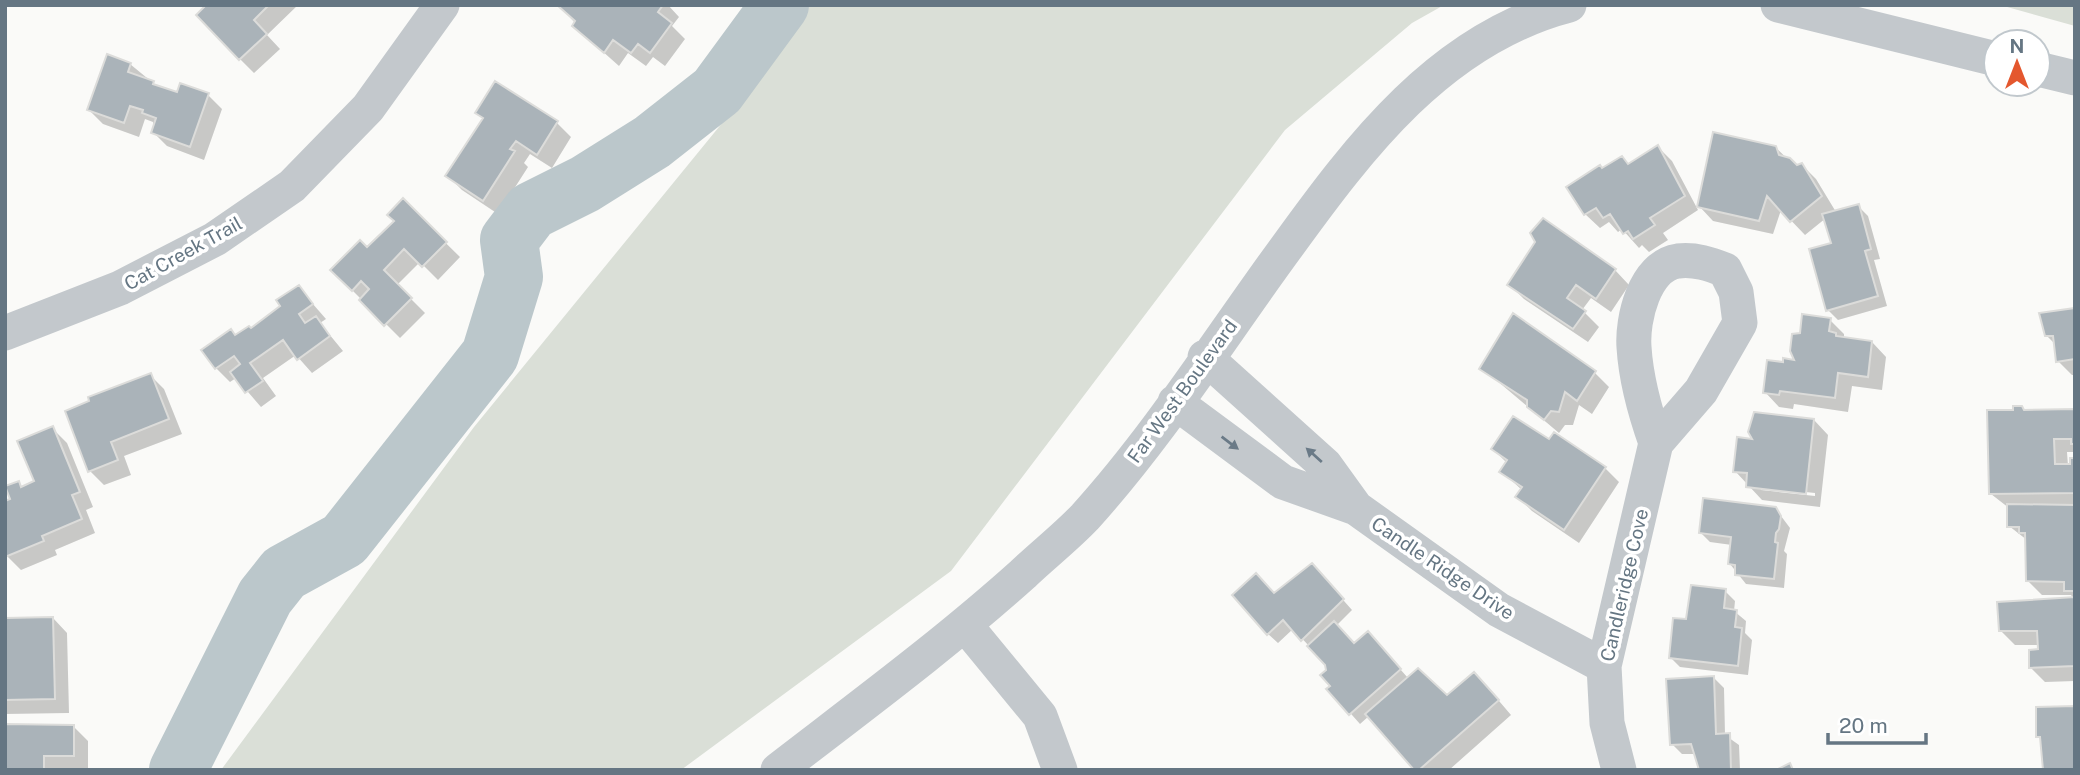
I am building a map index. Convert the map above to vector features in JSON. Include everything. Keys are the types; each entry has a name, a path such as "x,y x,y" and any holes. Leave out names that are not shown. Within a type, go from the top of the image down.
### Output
{"street":[{"name":"Cat Creek Trail","path":"5,334 120,288 215,239 292,186 368,108 442,5"},
{"name":"Far West Boulevard","path":"778,770 966,626 1083,519 1136,457 1205,357 1352,157 1423,84 1485,40 1547,11 1569,5"},
{"path":"1778,5 1982,56"},
{"path":"2052,72 2075,78"},
{"name":"Candleridge Cove","path":"1619,770 1607,723 1604,666 1656,443 1701,391 1740,323 1736,292 1725,270 1705,262 1675,261 1652,276 1639,307 1634,345 1643,404 1656,443"},
{"name":"Candle Ridge Drive","path":"1205,357 1325,465 1356,508"},
{"name":"Candle Ridge Drive","path":"1175,402 1283,482 1356,508 1499,610 1604,666"},
{"path":"966,626 1040,716 1060,770"}],"shaded area":[{"path":"782,5 1444,5 1412,23 1285,130 951,571 681,770 221,770 474,427 745,95"},
{"path":"2000,5 2075,5 2075,26"}],"building":[{"path":"206,5 269,5 254,20 267,34 239,60 196,15"},
{"path":"557,5 663,5 658,12 672,23 650,53 638,44 631,53 613,40 604,53 572,26 575,21"},
{"path":"107,54 131,63 128,72 154,81 153,84 177,92 180,83 209,93 190,147 151,133 156,118 142,113 143,110 130,106 124,123 87,110"},
{"path":"495,81 558,121 537,155 516,141 510,149 515,151 483,201 445,176 483,118 475,113"},
{"path":"1713,132 1776,146 1779,155 1790,158 1797,165 1802,163 1822,196 1790,222 1767,196 1759,221 1697,207"},
{"path":"1658,145 1685,196 1650,218 1655,225 1633,239 1628,231 1623,234 1610,214 1603,218 1596,208 1584,215 1566,187 1600,165 1602,168 1622,156 1628,164"},
{"path":"403,198 447,242 422,267 404,249 384,270 412,298 384,326 359,300 369,289 361,281 352,291 330,270 360,240 367,247 394,221 387,215"},
{"path":"1859,204 1871,249 1865,251 1878,296 1826,311 1809,249 1831,243 1822,214"},
{"path":"1543,218 1616,269 1596,299 1576,285 1567,298 1586,311 1573,329 1507,285 1535,242 1530,233"},
{"path":"299,285 313,304 299,314 305,323 316,316 330,336 297,360 283,340 250,363 263,381 245,393 230,372 240,364 234,356 215,369 201,350 231,329 235,335 249,326 251,328 280,306 276,300"},
{"path":"2075,308 2075,359 2056,362 2053,336 2045,336 2039,313"},
{"path":"1513,313 1596,371 1577,401 1565,392 1559,412 1551,411 1544,420 1527,407 1527,400 1479,369"},
{"path":"1802,314 1831,318 1829,331 1836,333 1836,336 1872,341 1868,377 1838,373 1835,398 1780,391 1779,395 1763,393 1767,360 1794,360 1790,351 1792,334 1800,333"},
{"path":"151,373 169,419 111,442 118,460 88,472 65,411 89,401 88,397"},
{"path":"2013,406 2022,406 2024,410 2075,409 2075,444 2071,444 2071,439 2054,439 2055,464 2070,464 2070,458 2075,458 2075,493 1989,494 1987,410 2013,410"},
{"path":"1754,412 1814,419 1806,494 1746,487 1747,473 1733,472 1737,437 1752,439 1748,432"},
{"path":"1513,416 1549,439 1554,432 1606,467 1564,530 1515,497 1522,487 1499,472 1507,460 1491,449"},
{"path":"53,426 80,492 72,495 82,519 42,536 44,541 5,557 5,501 10,499 5,486 19,481 21,487 34,481 17,441"},
{"path":"1703,498 1776,507 1781,516 1775,542 1778,543 1774,579 1735,575 1735,565 1728,564 1731,537 1699,533"},
{"path":"2007,504 2075,505 2075,591 2064,591 2064,582 2026,581 2025,533 2019,533 2019,527 2007,527"},
{"path":"1312,563 1344,599 1301,641 1283,620 1267,635 1232,595 1256,573 1274,593"},
{"path":"1691,585 1726,589 1724,608 1737,610 1735,627 1742,628 1738,666 1669,658 1673,618 1686,619"},
{"path":"2075,597 2075,666 2029,668 2029,650 2038,649 2037,631 1999,631 1997,602"},
{"path":"53,617 55,699 5,700 5,618"},
{"path":"1334,621 1354,643 1368,631 1401,669 1349,715 1326,689 1330,686 1320,675 1326,670 1325,665 1307,646"},
{"path":"1418,668 1447,695 1474,672 1499,700 1419,770 1414,770 1365,714"},
{"path":"1714,676 1716,734 1730,733 1731,770 1699,770 1691,744 1670,745 1666,679"},
{"path":"2075,706 2075,770 2043,770 2040,737 2036,737 2036,707"},
{"path":"5,724 74,725 74,756 44,756 44,770 5,770"},
{"path":"1790,763 1793,770 1776,770"}],"waterway":[{"path":"178,770 265,597 284,573 344,540 490,355 514,277 509,240 531,211 585,184 652,142 717,91 780,5"}]}
